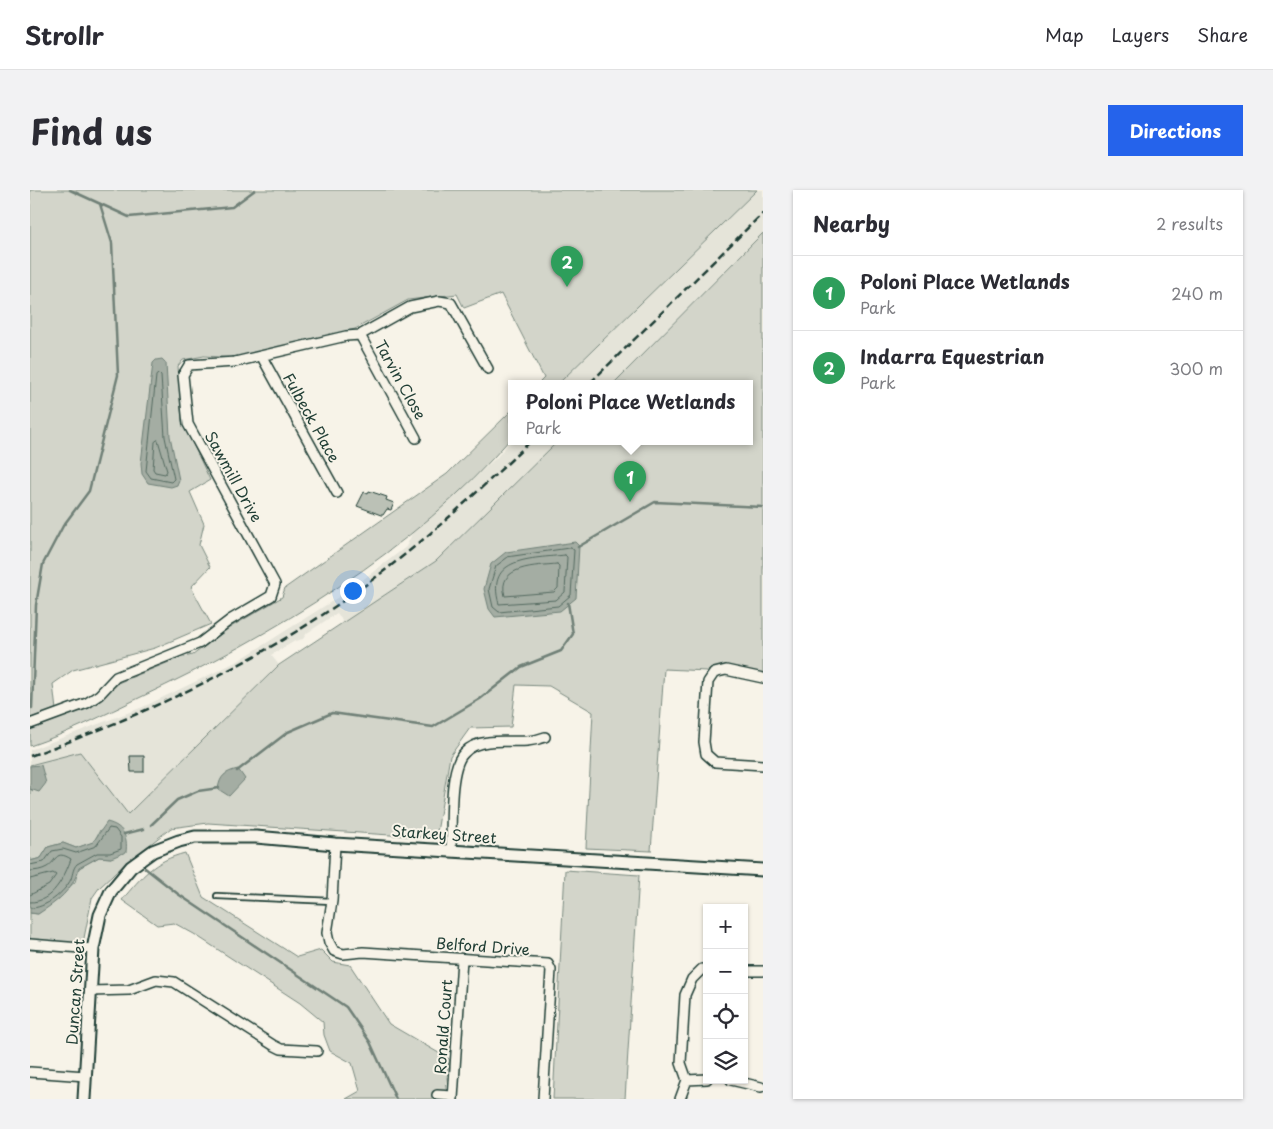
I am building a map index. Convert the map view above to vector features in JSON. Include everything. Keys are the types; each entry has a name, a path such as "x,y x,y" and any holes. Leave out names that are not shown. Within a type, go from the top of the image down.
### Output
{"street":[{"name":"Sawmill Drive","path":"30,724 87,703 99,695 116,677 200,643 230,620 271,596 275,584 188,424 183,375 189,365 195,363 235,362 346,336 360,336 410,307 439,301 451,303 488,369"},
{"name":"Tarvin Close","path":"360,336 416,438"},
{"name":"Fulbeck Place","path":"262,357 336,493"},
{"path":"763,678 726,670 714,674 708,682 704,742 706,754 715,762 763,765"},
{"path":"451,851 454,778 462,754 473,745 488,742 531,743 545,737"},
{"name":"Starkey Street","path":"130,868 153,851 195,837 256,836 335,844 763,870"},
{"name":"Belford Drive","path":"335,844 332,901 327,932 328,942 334,951 343,954 363,952 548,964 551,970 543,1099"},
{"name":"Duncan Street","path":"84,1099 93,949 100,915 105,903 120,878 130,868"},
{"path":"30,944 93,949"},
{"name":"Ronald Court","path":"437,1095 453,1097 462,959"},
{"path":"680,1099 687,1080 681,1063 684,996 692,979 703,969"},
{"path":"748,970 763,971"},
{"path":"90,991 129,990 156,980 174,982 281,1049 317,1051"},
{"path":"30,1072 86,1076"},
{"path":"687,1080 703,1080"},
{"path":"748,1084 761,1087"}],"lane":[{"path":"217,896 332,901"}],"shaded area":[{"path":"30,190 757,190 562,380 542,380 544,378 501,294 464,308 457,294 408,300 355,329 237,358 204,356 183,360 178,366 182,421 210,480 190,492 204,524 199,545 210,567 191,587 211,624 155,648 73,670 53,684 57,719 91,707 120,682 179,658 193,655 229,628 282,597 285,588 447,474 508,414 508,441 473,479 431,517 387,553 340,586 291,617 191,673 86,723 30,746"},
{"path":"757,190 763,190 763,233 617,380 562,380"},
{"path":"763,233 763,673 725,665 707,671 664,669 651,851 586,848 593,712 549,686 516,685 511,727 470,728 450,756 436,838 208,823 171,828 126,863 99,888 92,898 81,953 30,950 30,913 38,914 75,882 79,868 99,857 111,858 100,830 94,842 76,848 63,843 48,847 41,858 30,861 30,789 33,791 30,765 80,752 128,814 279,665 436,561 554,445 753,445 753,380 617,380"},
{"path":"508,444 554,445 436,561 341,624 342,620 337,613 307,633 303,639 295,641 271,655 279,665 128,814 80,753 30,770 30,750 143,707 238,661 348,591 406,547 415,527 449,501 497,457"},
{"path":"185,853 203,897 297,957 321,950 333,962 350,965 389,1024 449,1059 445,1099 346,1099 360,1091 352,1063 330,1051 324,1035 323,1022 300,1003 194,934 174,923 157,925 122,900 149,870 165,860"},
{"path":"565,870 639,875 625,1099 553,1099"}],"water":[{"path":"162,359 166,363 170,436 179,480 177,485 171,487 148,483 142,474 141,463 153,363 156,360"},
{"path":"575,542 579,546 576,598 560,611 495,617 489,609 484,589 491,564 506,552"},
{"path":"41,765 46,783 39,792 30,789 30,766"},
{"path":"238,769 245,779 229,796 218,789 219,785 224,775"},
{"path":"107,822 117,826 123,832 126,841 126,852 111,858 99,857 79,868 72,883 58,900 38,914 30,913 30,861 41,858 48,847 63,843 76,848 93,842"}],"building":[{"path":"369,491 387,497 386,500 394,503 391,510 387,509 381,515 357,506 364,492 368,494"},
{"path":"130,756 144,756 144,772 131,772"}],"waterway":[{"path":"70,190 129,217 232,207 255,190"},
{"path":"32,708 36,605 43,564 63,526 89,491 118,375 112,243 100,204"},
{"path":"578,547 655,502 763,507"},
{"path":"237,771 288,732 332,713 433,727 480,699 521,667 561,651 573,634 568,603"},
{"path":"151,825 177,800 198,791 219,788"},
{"path":"124,834 144,829"},
{"path":"145,868 178,894 346,1007 370,1042 396,1099"}],"railway":[{"path":"593,380 763,213"},
{"path":"30,756 124,720 169,699 259,654 302,628 344,601 403,556 496,475 527,445"}],"place":[{"name":"Indarra Equestrian","path":"567,287"},
{"name":"Poloni Place Wetlands","path":"630,502"}]}
